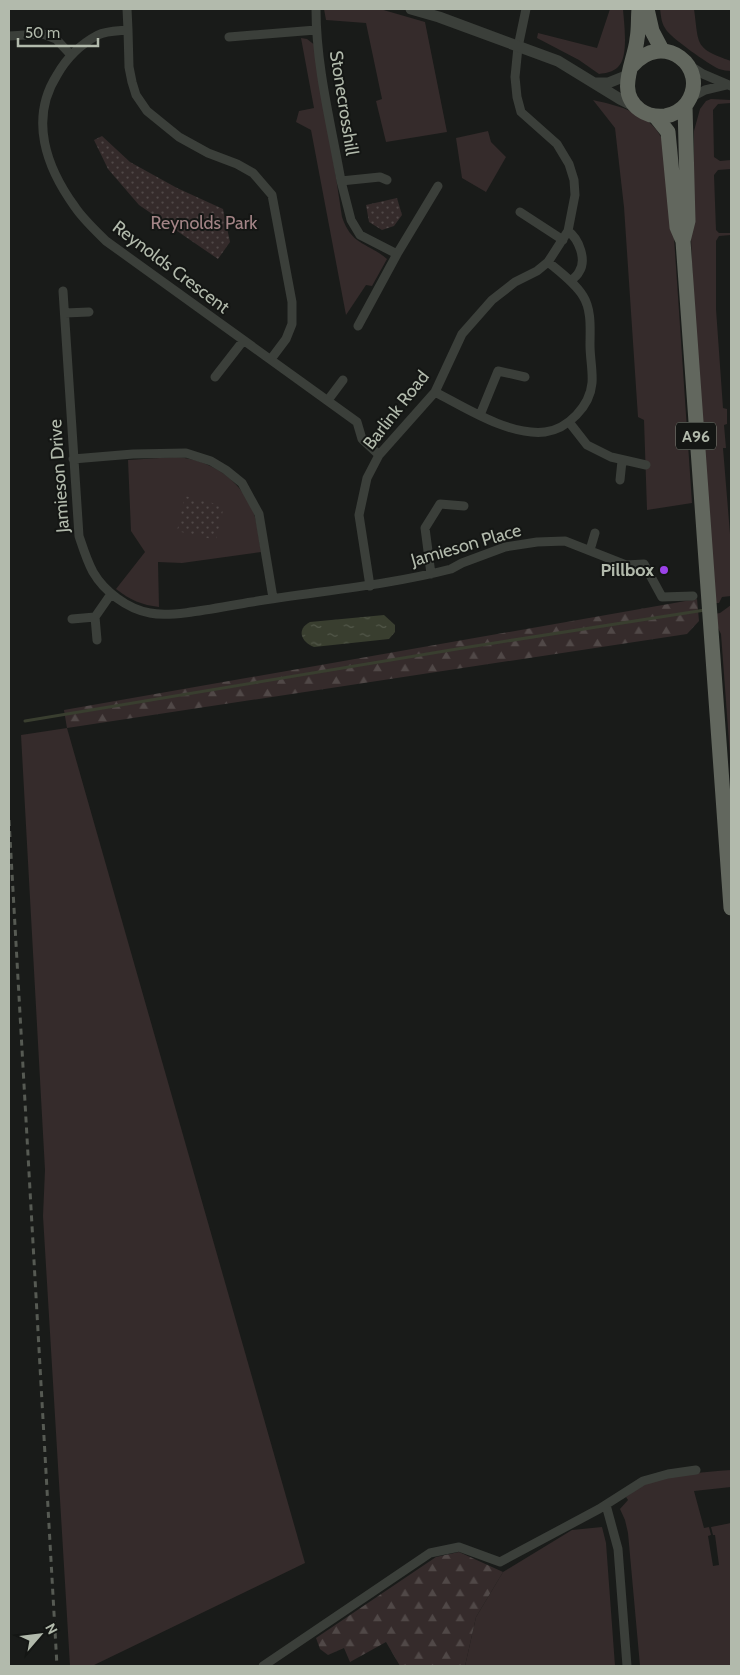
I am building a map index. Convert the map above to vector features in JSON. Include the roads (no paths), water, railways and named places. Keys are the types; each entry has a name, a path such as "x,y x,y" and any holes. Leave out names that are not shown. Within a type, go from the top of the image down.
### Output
{"highway":[{"path":"639,9 637,40 627,87 630,98 636,107 645,114 656,117 667,116 679,111 687,102"},
{"path":"647,9 652,31 662,50"},
{"path":"630,71 645,54 662,50 671,52 686,63"},
{"name":"A96","path":"686,63 693,81 687,102 688,221 683,241 731,908"},
{"name":"A96","path":"656,117 668,132 677,227 683,241"}],"street":[{"path":"128,9 129,67 136,95 147,111 179,136 208,153 237,164 253,173 272,195 292,302 292,324 286,339 271,360"},
{"name":"Stonecrosshill","path":"316,9 316,30 326,101 341,181 351,220 360,235 397,254"},
{"name":"Barlink Road","path":"370,586 359,515 367,478 379,456 435,392 462,334 492,300 515,282 548,262 568,231 575,195 569,164 557,144 521,112 516,97 518,47 526,9"},
{"path":"418,10 558,61 636,107"},
{"name":"Reynolds Crescent","path":"128,30 99,35 71,54 52,82 45,101 42,121 43,138 48,157 59,182 71,201 106,241 357,422 362,439 379,456"},
{"name":"Stonecrosshill","path":"229,37 316,30"},
{"path":"9,36 43,34 56,39 71,54"},
{"path":"686,63 729,86"},
{"path":"594,83 608,83 630,71"},
{"path":"687,102 704,90 729,86"},
{"name":"Stonecrosshill","path":"341,181 380,177 387,180"},
{"path":"358,326 397,254 438,186"},
{"path":"520,212 563,240"},
{"path":"568,231 575,236 582,255 579,272 570,281"},
{"path":"435,392 480,415 527,432 545,432 559,429 587,403 592,384 589,310 584,296 548,262"},
{"name":"Jamieson Drive","path":"63,291 79,536 93,572 111,594 132,607 149,613 169,615 273,598 370,586"},
{"path":"65,313 89,312"},
{"path":"215,377 243,340"},
{"path":"480,415 498,371 525,377"},
{"path":"328,400 343,380"},
{"path":"568,422 587,445 610,457 646,465"},
{"path":"73,459 133,454 186,453 211,461 226,470 242,483 259,514 273,598"},
{"path":"620,480 622,461"},
{"path":"431,574 425,528 440,504 464,506"},
{"path":"590,550 595,533"},
{"name":"Jamieson Place","path":"370,586 451,569 505,547 565,541 626,565 644,564 662,597 693,596"},
{"path":"97,640 95,616 111,594"},
{"path":"72,619 95,616"},
{"path":"263,1666 430,1553 459,1547 500,1562 606,1505 643,1481 668,1474 696,1470"},
{"path":"606,1505 618,1550 627,1666"}],"water":[{"path":"384,615 395,625 395,632 389,639 314,647 303,639 303,628 310,622"}],"waterway":[{"path":"25,721 469,647 705,610"}],"railway":[{"path":"9,820 57,1666"}],"place":[{"name":"Pillbox","path":"664,570"}],"park label":[{"name":"Reynolds Park","path":"204,223"}]}
